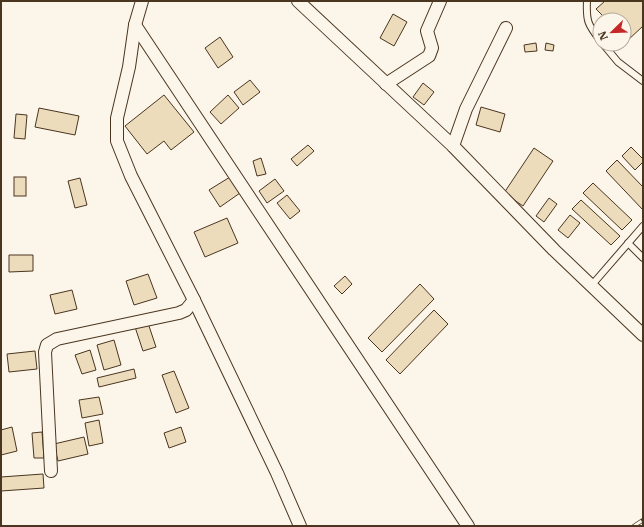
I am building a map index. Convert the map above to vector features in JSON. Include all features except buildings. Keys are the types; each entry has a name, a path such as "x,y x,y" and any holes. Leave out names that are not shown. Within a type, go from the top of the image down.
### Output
{"street":[{"path":"142,1 135,25 129,67 116,118 117,141 131,176 194,300 277,473 300,526"},
{"path":"298,1 454,146 554,250 643,335"},
{"path":"386,84 429,56 432,48 427,30 440,1"},
{"path":"135,25 468,526"},
{"path":"454,146 466,109 506,28"},
{"path":"51,470 45,352 47,345 56,339 180,313 186,310 194,300"}],"lane":[{"path":"586,1 588,26 592,31"},
{"path":"610,52 618,62 643,81"},
{"path":"591,286 643,226"},
{"path":"628,243 643,258"}],"railway":[{"path":"634,526 643,520"}]}
